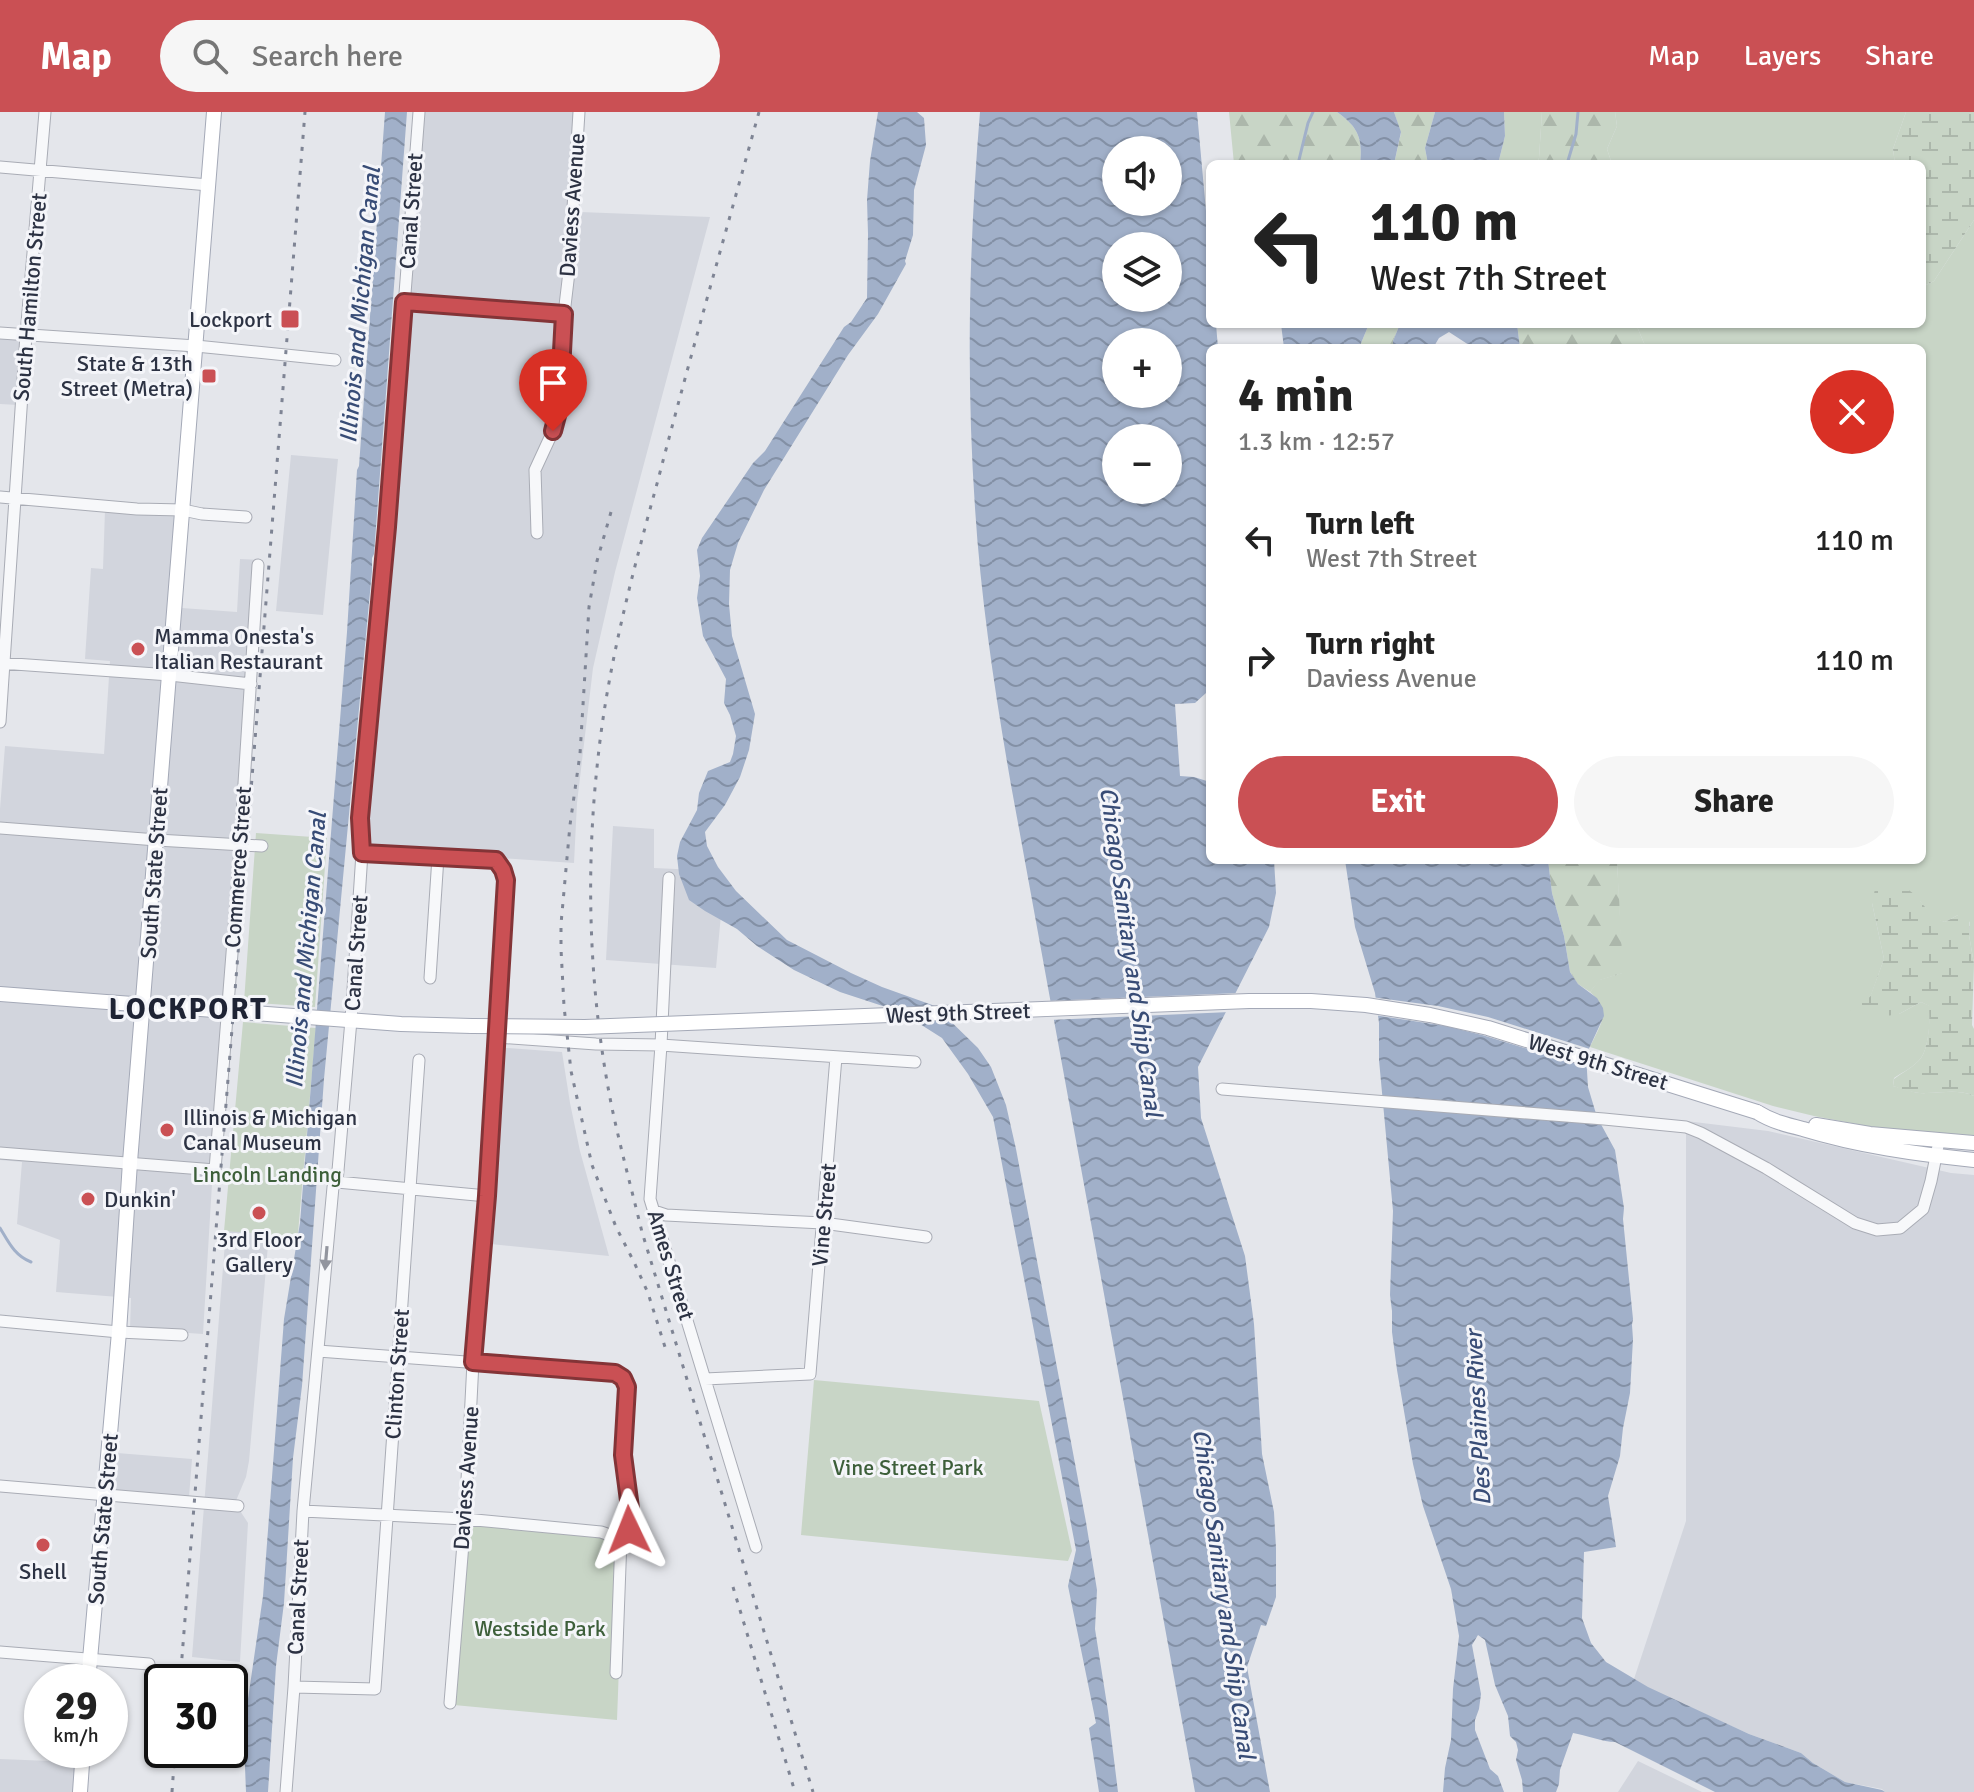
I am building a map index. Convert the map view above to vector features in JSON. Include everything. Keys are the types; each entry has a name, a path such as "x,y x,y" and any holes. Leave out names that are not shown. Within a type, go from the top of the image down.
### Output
{"main road":[{"name":"South State Street","path":"89,1664 119,1332 214,112"},
{"name":"West 9th Street","path":"0,994 351,1020 585,1027 1249,1001 1366,1005 1488,1028 1757,1112 1770,1112 1801,1122 1839,1130 1974,1143"},
{"name":"West 9th Street","path":"1757,1112 1767,1119 1838,1140 1974,1160"},
{"path":"80,1792 82,1768"}],"street":[{"name":"South Hamilton Street","path":"0,722 26,335 45,112"},
{"name":"Canal Street","path":"286,1792 303,1511 351,1020 362,853 360,818 387,527 419,112"},
{"name":"Daviess Avenue","path":"537,533 535,470 553,431 559,408 579,112"},
{"path":"0,167 209,185"},
{"path":"404,302 564,314"},
{"path":"0,333 196,346 335,360"},
{"path":"0,497 246,517"},
{"name":"Commerce Street","path":"130,1162 215,1170 258,565"},
{"path":"2,663 251,684"},
{"path":"0,828 262,846"},
{"path":"362,853 438,857 430,978"},
{"name":"Daviess Avenue","path":"438,857 496,860 506,880 487,1196 450,1703"},
{"name":"Ames Street","path":"669,878 650,1199 756,1547"},
{"name":"West 9th Street","path":"496,1037 915,1062"},
{"name":"Vine Street","path":"705,1379 810,1374 836,1057"},
{"name":"Clinton Street","path":"294,1687 375,1689 419,1060"},
{"name":"West 9th Street","path":"1222,1089 1686,1127 1766,1168 1855,1223 1877,1230 1900,1228 1923,1209 1939,1141"},
{"path":"0,1153 130,1162"},
{"path":"337,1182 487,1196"},
{"path":"654,1211 666,1215 823,1223 926,1237"},
{"path":"0,1321 182,1335"},
{"path":"318,1351 615,1373 623,1378 627,1387 623,1455 630,1508 629,1530 621,1539 616,1673"},
{"path":"0,1486 238,1506"},
{"path":"303,1511 465,1519 601,1532 621,1539"},
{"path":"0,1652 149,1664"}],"shaded area":[{"path":"423,112 576,112 560,309 410,296"},
{"path":"580,212 710,217 615,572 593,668 577,803 574,863 367,849 409,308 569,320"},
{"path":"0,338 23,340 18,405 0,404"},
{"path":"291,455 338,459 323,615 276,611"},
{"path":"105,510 174,516 168,607 237,612 240,559 263,560 213,1167 203,1334 130,1329 131,1298 56,1292 60,1240 17,1224 22,1162 0,1160 0,809 5,746 104,754 110,661 85,659 91,568 103,569"},
{"path":"613,826 654,829 654,868 697,870 722,904 716,968 606,960"},
{"path":"493,1047 562,1052 580,1151 609,1256 481,1243"},
{"path":"1686,1121 1768,1131 1951,1173 1974,1175 1974,1792 1885,1792 1845,1782 1801,1753 1749,1734 1634,1679 1686,1521"},
{"path":"226,1230 269,1234 249,1461 235,1503 248,1523 240,1662 192,1657"},
{"path":"117,1453 192,1459 189,1497 114,1492"},
{"path":"0,1759 24,1760 24,1768 75,1768 73,1792 0,1792"},
{"path":"1638,1761 1702,1792 1618,1792"}],"green space":[{"path":"1229,112 1337,112 1358,134 1361,147 1360,160 1234,160"},
{"path":"1394,112 1435,112 1425,148 1427,160 1395,160 1401,133"},
{"path":"1504,112 1542,112 1538,160 1499,160 1505,136"},
{"path":"1542,112 1615,112 1617,126 1607,149 1611,160 1539,158"},
{"path":"1615,112 1906,112 1893,149 1894,160 1611,160 1607,149 1617,126"},
{"path":"1906,112 1974,112 1974,220 1934,281 1926,285 1926,160 1894,160 1893,149"},
{"path":"1974,220 1974,964 1970,922 1958,915 1945,922 1934,919 1920,901 1872,903 1884,959 1870,998 1899,1014 1921,1002 1930,1006 1924,1053 1915,1064 1894,1078 1893,1086 1918,1093 1956,1092 1974,1096 1974,1136 1888,1130 1814,1116 1773,1106 1590,1047 1603,1012 1590,992 1599,980 1622,973 1617,864 1926,864 1926,344 1644,344 1638,328 1926,328 1926,285 1934,281"},
{"path":"1367,328 1398,328 1393,344 1361,344"},
{"path":"1518,328 1638,328 1644,344 1520,344"},
{"path":"256,833 327,838 315,1007 244,1002"},
{"path":"1548,864 1617,864 1623,973 1600,980 1590,992 1578,984 1570,972"},
{"path":"1888,885 1909,890 1933,915 1945,922 1964,908 1970,913 1969,935 1974,964 1974,1096 1956,1092 1918,1093 1893,1086 1894,1079 1915,1064 1924,1053 1929,1006 1921,1002 1899,1014 1880,1017 1852,1013 1850,1008 1870,997 1884,959 1872,903 1875,889"},
{"name":"Lincoln Landing","path":"243,1022 316,1028 298,1233 268,1238 268,1234 224,1231"},
{"name":"Vine Street Park","path":"814,1380 1039,1401 1072,1551 1068,1561 801,1535"},
{"name":"Westside Park","path":"470,1514 624,1533 617,1720 454,1705"}],"water":[{"name":"Illinois and Michigan Canal","path":"385,112 407,112 374,554 324,1079 268,1792 246,1792 248,1699 263,1596 284,1319 300,1223"},
{"path":"878,112 917,112 924,118 926,145 914,190 913,235 906,264 878,314 848,355 764,490 738,543 730,570 732,636 755,714 749,750 740,777 705,832 707,846 736,891 787,940 882,987 935,1006 978,1048 991,1067 1006,1105 1016,1149 1086,1522 1097,1590 1095,1629 1118,1792 1099,1792 1089,1728 1096,1723 1068,1586 1076,1550 993,1117 942,1038 901,1012 840,992 794,970 737,929 689,900 679,874 677,856 680,842 697,810 699,793 708,771 730,762 736,736 724,703 726,679 703,636 697,598 700,576 697,550 702,538 753,463 765,451 844,327 867,298 867,200"},
{"name":"Chicago Sanitary and Ship Canal","path":"980,112 1197,112 1206,211 1206,328 1216,328 1218,344 1206,344 1206,693 1195,703 1175,704 1180,776 1206,781 1206,864 1274,864 1276,893 1269,927 1198,1067 1201,1118 1245,1256 1254,1324 1262,1454 1274,1512 1276,1597 1266,1626 1261,1625 1247,1667 1270,1792 1195,1792 994,681 972,458 970,310"},
{"path":"1337,112 1394,112 1401,132 1395,160 1360,160 1358,134"},
{"path":"1435,112 1504,112 1505,136 1499,160 1427,160 1425,148"},
{"path":"1282,328 1367,328 1361,344 1284,344"},
{"path":"1398,328 1518,328 1520,344 1467,344 1449,332 1435,344 1393,344"},
{"name":"Des Plaines River","path":"1346,864 1548,864 1570,972 1603,1008 1604,1016 1586,1055 1588,1087 1597,1117 1615,1150 1624,1208 1633,1319 1630,1393 1620,1456 1608,1496 1616,1547 1584,1552 1582,1618 1591,1643 1606,1662 1648,1687 1749,1734 1801,1753 1845,1782 1885,1792 1715,1792 1615,1742 1573,1733 1556,1792 1523,1792 1516,1760 1516,1742 1510,1736 1508,1716 1495,1685 1485,1640 1478,1635 1472,1645 1481,1694 1475,1730 1490,1769 1498,1776 1504,1792 1443,1792 1451,1740 1459,1636 1451,1589 1423,1506 1413,1464 1397,1370 1390,1295 1393,1211 1379,1060 1379,1023 1375,993 1355,927"}],"pier":[{"path":"1239,993 1230,1012 1049,1020 1046,1001"},
{"path":"1371,997 1438,1006 1488,1017 1593,1050 1590,1068 1446,1026 1374,1015"}],"waterway":[{"path":"1299,160 1313,112"},
{"path":"1568,160 1576,134 1578,112"},
{"path":"0,1228 17,1253 31,1262"},
{"path":"272,1242 300,1240"}],"railway":[{"path":"181,1664 305,112"},
{"path":"759,112 649,514 615,653 602,723 594,801 592,933 604,1065 642,1232 813,1792"},
{"path":"611,512 597,561 589,607 580,754 561,924 564,1006 571,1071 592,1165 616,1227 648,1293 665,1347"},
{"path":"733,1587 795,1792"},
{"path":"172,1792 174,1768"}],"place":[{"name":"Lockport","path":"290,319"},
{"name":"State & 13th Street (Metra)","path":"209,376"},
{"name":"Mamma Onesta's Italian Restaurant","path":"138,649"},
{"name":"Illinois & Michigan Canal Museum","path":"167,1130"},
{"name":"Dunkin'","path":"88,1199"},
{"name":"3rd Floor Gallery","path":"259,1213"},
{"name":"Shell","path":"43,1545"}],"district":[{"name":"LOCKPORT","path":"188,1009"}],"route":[{"path":"553,431 559,408 564,314 404,302 360,818 362,853 496,860 503,870 506,880 487,1196 473,1362 615,1373 623,1378 627,1387 623,1455 630,1508 629,1530"}]}
